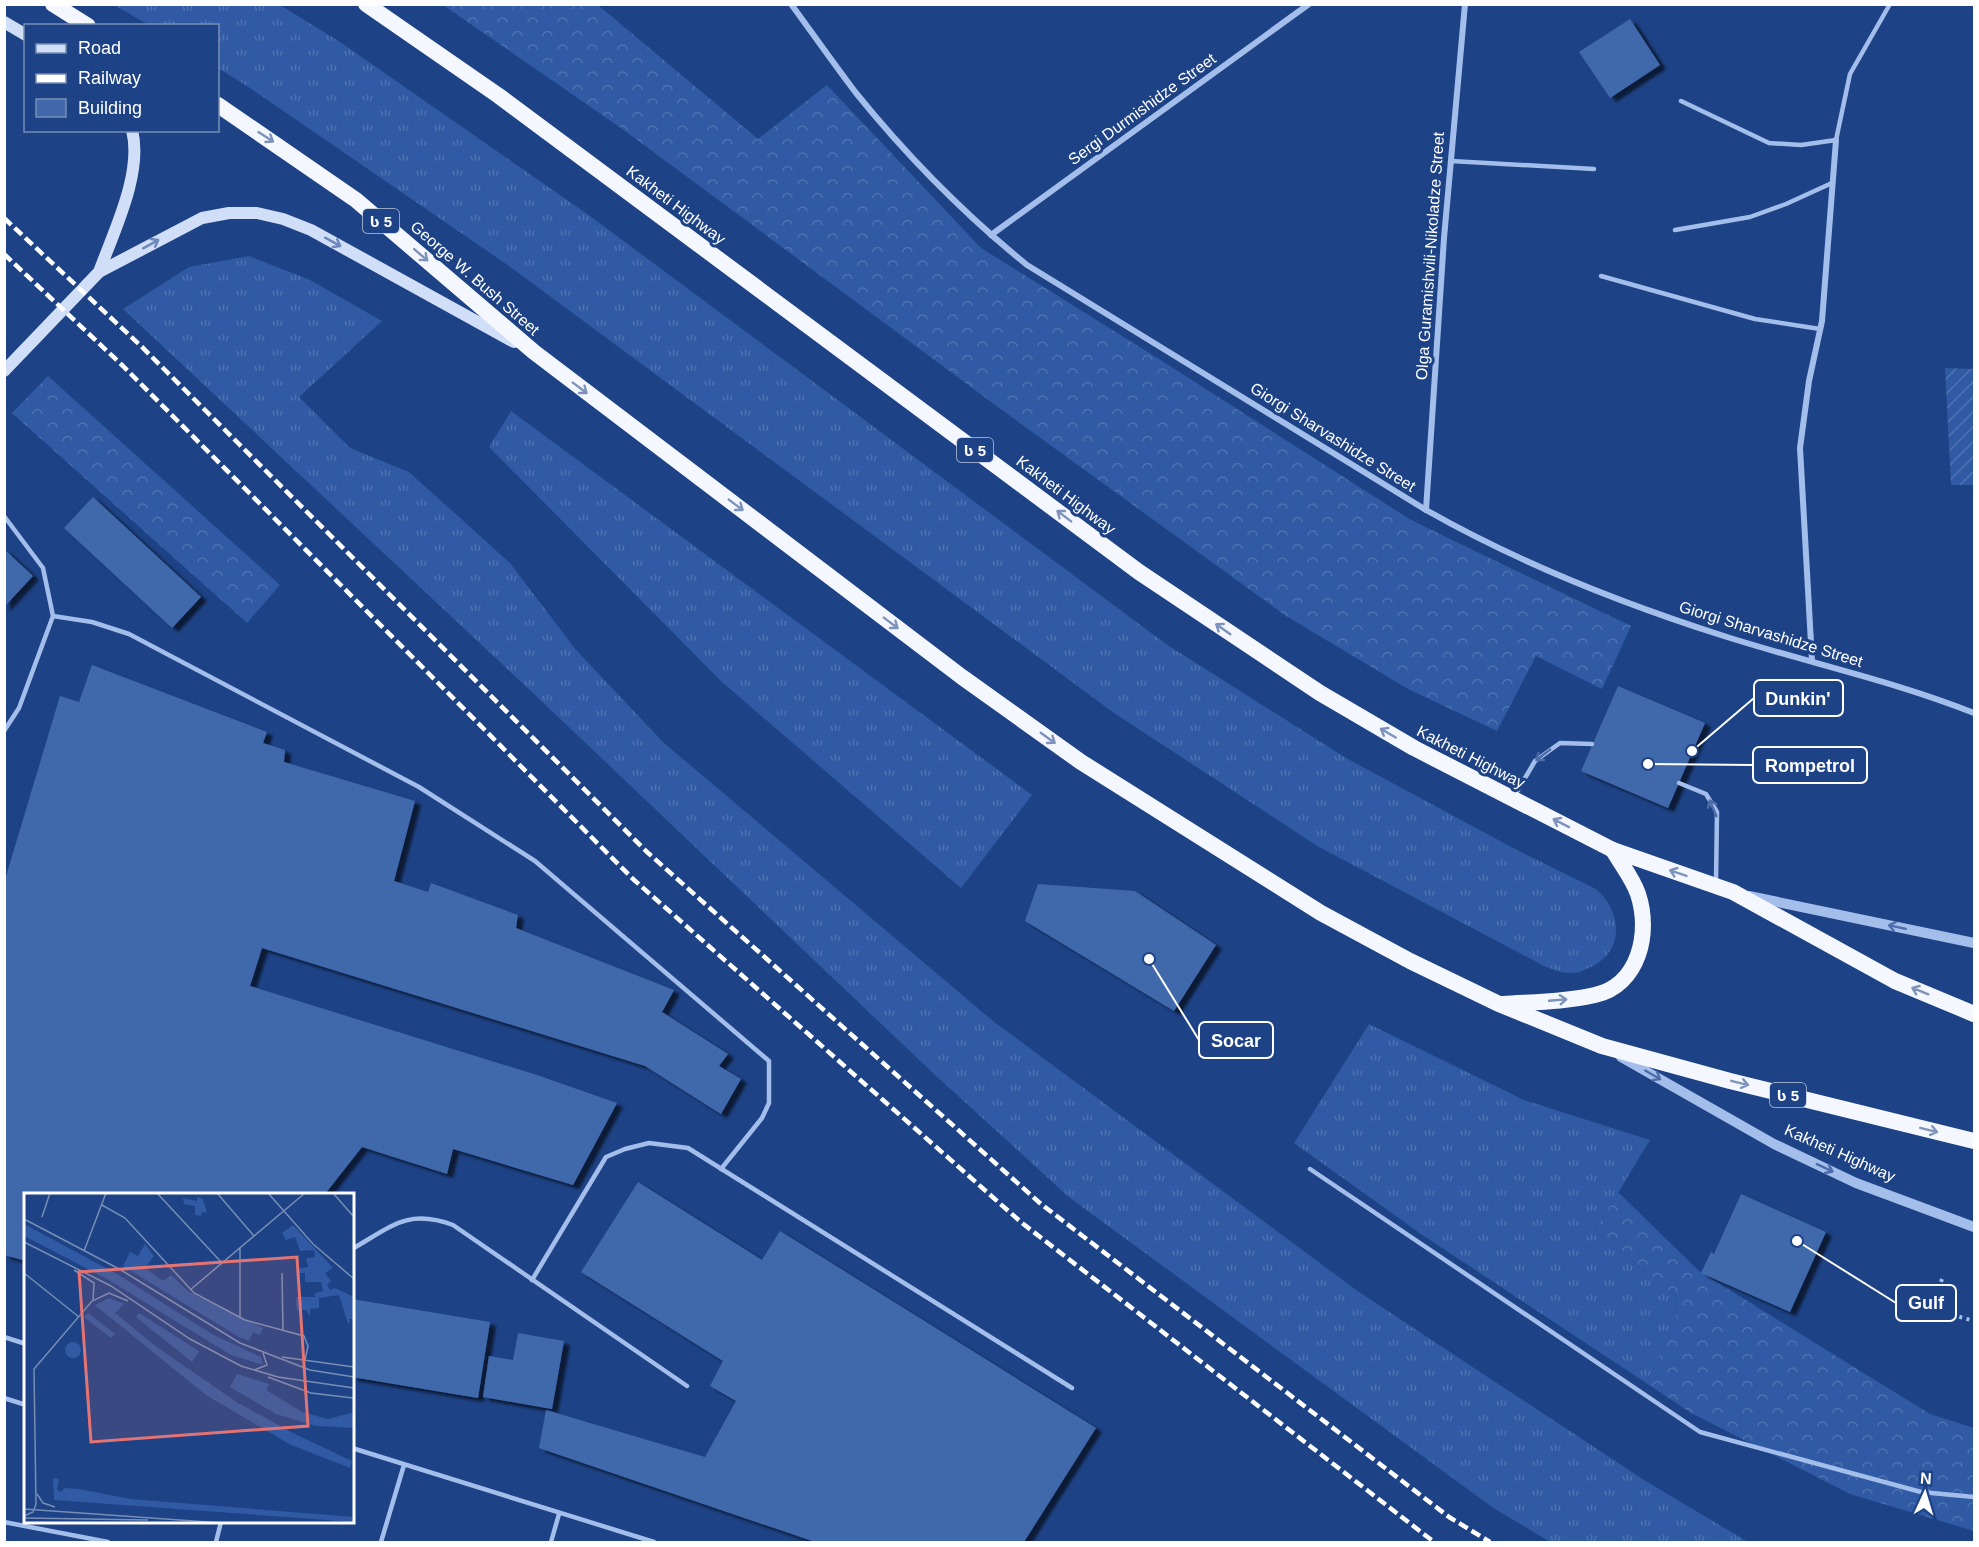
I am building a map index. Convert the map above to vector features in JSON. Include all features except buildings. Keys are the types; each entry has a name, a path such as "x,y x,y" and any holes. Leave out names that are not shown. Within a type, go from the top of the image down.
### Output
{"highway":[{"path":"53,4 85,24"},
{"name":"Kakheti Highway","path":"366,4 499,96 1148,578 1320,693 1414,748 1612,850 1733,892 1895,981 1974,1014"},
{"name":"George W. Bush Street","path":"219,106 356,200 534,352"},
{"name":"Kakheti Highway","path":"534,352 962,677 1081,762 1321,913 1410,961 1499,1004 1602,1046 1730,1081 1974,1141"},
{"path":"1499,1004 1597,995 1621,984 1633,968 1638,960 1644,921 1638,893 1612,850"}],"main road":[{"path":"4,22 24,34"},
{"path":"99,272 132,180 135,157 132,132"},
{"path":"4,371 99,272 202,218 229,213 257,213 311,230 534,352"}],"street":[{"name":"Giorgi Sharvashidze Street","path":"791,4 857,94 930,178 991,235 1027,264 1426,510 1486,543 1627,603 1728,638 1812,661 1974,712"},
{"path":"1293,4 1299,12"},
{"name":"Sergi Durmishidze Street","path":"991,235 1309,4"},
{"name":"Olga Guramishvili-Nikoladze Street","path":"1426,510 1444,238 1465,4"},
{"path":"1812,661 1800,448 1809,381 1820,329 1836,140"},
{"name":"Kakheti Highway","path":"1733,892 1974,943"},
{"name":"Kakheti Highway","path":"1602,1046 1774,1144 1856,1183 1974,1227"}],"lane":[{"path":"1682,101 1769,143 1801,145 1836,140 1850,74 1890,4"},
{"path":"1450,161 1594,169"},
{"path":"1676,230 1750,217 1833,183"},
{"path":"1601,276 1755,319 1820,329"},
{"path":"4,516 43,568 53,616 19,708 4,731"},
{"path":"53,616 92,622 129,634 418,787 535,861 769,1061 769,1103 762,1118 721,1169"},
{"path":"1513,799 1535,761 1560,743 1592,744"},
{"path":"1679,783 1706,794 1717,812 1716,886"},
{"path":"532,1280 606,1157 650,1143 688,1148 1072,1388"},
{"path":"1310,1168 1700,1432 1921,1492 1974,1497"},
{"path":"354,1248 403,1221 421,1217 434,1218 453,1225 687,1386"},
{"path":"4,1337 24,1343"},
{"path":"4,1398 24,1404"},
{"path":"354,1449 654,1542"},
{"path":"381,1542 404,1464"},
{"path":"551,1542 559,1514"},
{"path":"4,1522 108,1542"},
{"path":"216,1542 221,1523"}],"path":[{"path":"1942,1279 1932,1309 1974,1321"}],"green space":[{"path":"114,5 280,5 340,42 590,216 1166,644 1346,758 1515,849 1596,889 1605,898 1615,919 1616,930 1610,951 1602,960 1578,972 1563,972 1546,967 1319,847 1114,713 509,266 219,69 219,24 147,24"},
{"path":"443,5 598,5 758,139 827,85 981,248 1411,520 1631,626 1602,689 1536,656 1497,731 1408,689 1286,616 1002,410 621,128"},
{"path":"249,256 310,280 382,321 299,397 350,448 409,472 510,563 576,650 664,743 993,1021 1359,1292 1644,1480 1748,1542 1550,1542 1492,1507 1070,1198 935,1075 534,694 123,309 189,267"},
{"path":"1945,368 1974,369 1974,485 1951,485"},
{"path":"48,376 280,585 247,623 12,413"},
{"path":"511,411 1032,795 961,888 722,682 489,447"},
{"path":"1369,1024 1524,1100 1650,1140 1595,1231 1676,1296 1675,1326 1646,1383 1421,1234 1294,1143"},
{"path":"1618,1192 1699,1271 1930,1414 1974,1428 1974,1531 1850,1494 1691,1413 1646,1383 1675,1326 1676,1296 1595,1231"}],"railway":[{"path":"4,218 141,346 647,852 1041,1204 1449,1517 1490,1542"},
{"path":"4,254 123,366 633,879 1022,1223 1434,1542"}],"place":[{"name":"Dunkin'","path":"1692,751"},
{"name":"Rompetrol","path":"1648,764"},
{"name":"Socar","path":"1149,959"},
{"name":"Gulf","path":"1797,1241"}]}
